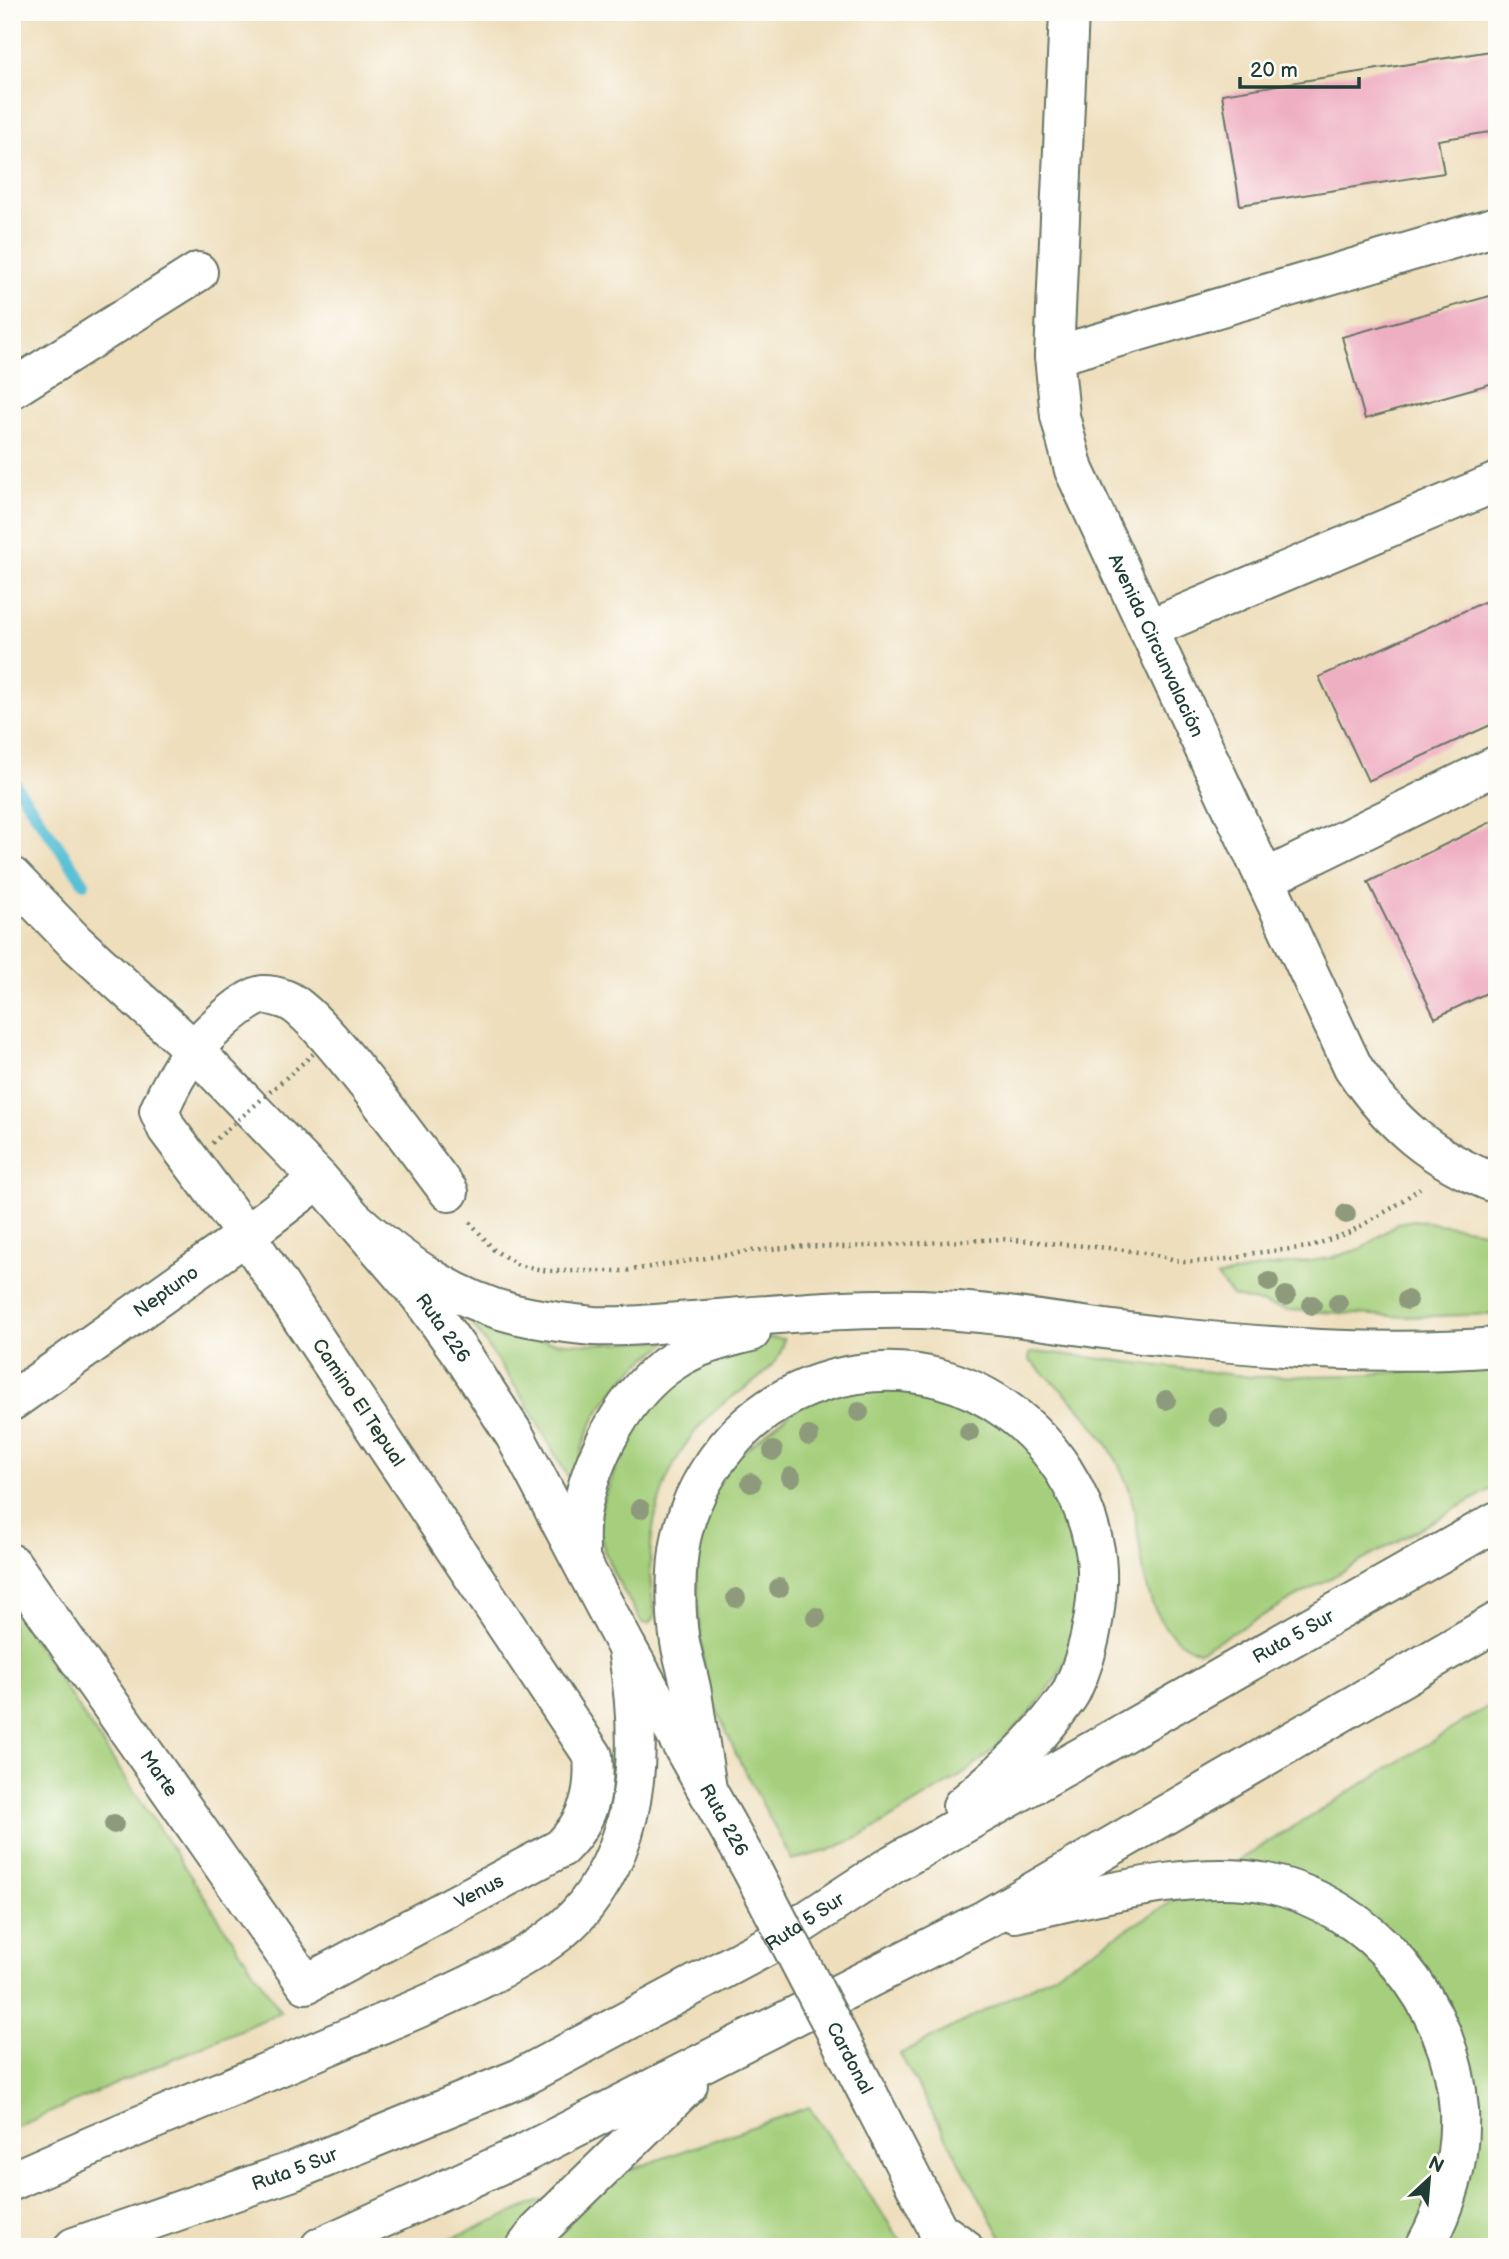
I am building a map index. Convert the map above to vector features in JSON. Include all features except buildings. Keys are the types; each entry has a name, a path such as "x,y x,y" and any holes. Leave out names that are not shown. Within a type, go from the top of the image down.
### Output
{"main road":[{"name":"Avenida Circunvalación","path":"1069,12 1054,356 1060,416 1074,470 1353,1067 1395,1122 1451,1163 1497,1184"},
{"path":"1054,356 1497,226"},
{"path":"12,389 198,272"},
{"path":"1148,629 1497,482"},
{"path":"1265,879 1497,765"},
{"name":"Ruta 226","path":"12,877 76,943 194,1050 318,1179 419,1295 492,1400 533,1466 627,1648 752,1870"},
{"path":"194,1050 250,1001 262,995 287,999 312,1019 344,1057 449,1192"},
{"name":"Camino El Tepual","path":"194,1050 168,1091 159,1111 167,1129 246,1235 593,1756"},
{"name":"Neptuno","path":"12,1401 246,1235 318,1179"},
{"path":"356,1221 419,1272 451,1290 526,1317 596,1326 820,1311 925,1310 996,1315 1266,1346 1423,1351 1497,1347"},
{"path":"580,1558 581,1517 586,1491 598,1461 609,1436 628,1406 655,1375 674,1360 706,1345 820,1311"},
{"path":"707,1789 680,1640 677,1573 681,1539 690,1507 705,1476 724,1449 748,1424 775,1404 805,1388 837,1377 870,1372 904,1373 938,1378 971,1389 1001,1406 1029,1427 1053,1452 1072,1482 1086,1513 1094,1546 1097,1581 1094,1616 1072,1691 1043,1730 995,1778 893,1864"},
{"name":"Ruta 5 Sur","path":"74,2247 293,2171 520,2078 771,1944 893,1864 1497,1521"},
{"name":"Marte","path":"12,1564 306,1984"},
{"path":"320,2247 623,2105 724,2050 986,1919 1497,1622"},
{"path":"12,2181 457,1992 544,1946 585,1906 601,1882 616,1854 626,1823 636,1775 637,1730 627,1648"},
{"name":"Venus","path":"306,1984 561,1848 574,1836 590,1806 594,1781 593,1756"},
{"name":"Cardonal","path":"752,1870 948,2242"},
{"path":"986,1919 1155,1885 1219,1879 1266,1883 1300,1893 1332,1908 1362,1927 1412,1978 1445,2041 1454,2075 1459,2110 1458,2145 1452,2180 1441,2214 1425,2247"},
{"path":"526,2247 538,2231 607,2162 724,2050"}],"path":[{"path":"212,1143 313,1054"},
{"path":"449,1192 494,1250 518,1265 548,1271 625,1271 750,1251 806,1246 848,1247 1002,1239 1110,1248 1184,1262 1237,1258 1254,1253 1309,1247 1350,1232 1394,1207 1451,1163"}],"green space":[{"path":"1414,1220 1497,1233 1497,1314 1406,1317 1287,1310 1232,1296 1217,1277 1330,1258 1363,1248 1397,1223"},
{"path":"465,1313 510,1332 543,1341 597,1343 669,1340 625,1378 594,1419 582,1449 573,1486 525,1401"},
{"path":"769,1338 784,1339 776,1360 760,1377 720,1406 699,1427 682,1450 669,1475 659,1502 650,1558 655,1615 649,1624 642,1623 614,1574 599,1529 602,1504 627,1438 661,1394 722,1352"},
{"path":"1045,1352 1252,1377 1356,1375 1497,1364 1497,1486 1199,1651 1177,1639 1162,1622 1151,1601 1133,1503 1126,1481 1108,1446 1085,1415 1029,1360 1030,1353"},
{"path":"820,1388 959,1390 1048,1460 1083,1558 1075,1639 1058,1676 1030,1713 1000,1744 965,1773 860,1837 827,1851 792,1860 737,1756 712,1699 704,1667 694,1540 719,1472"},
{"path":"12,1608 281,2012 12,2129"},
{"path":"1497,1701 1497,2247 1007,2247 900,2054 1048,1978"},
{"path":"809,2107 905,2247 430,2247 538,2202"}],"waterway":[{"path":"12,780 84,883"}]}
